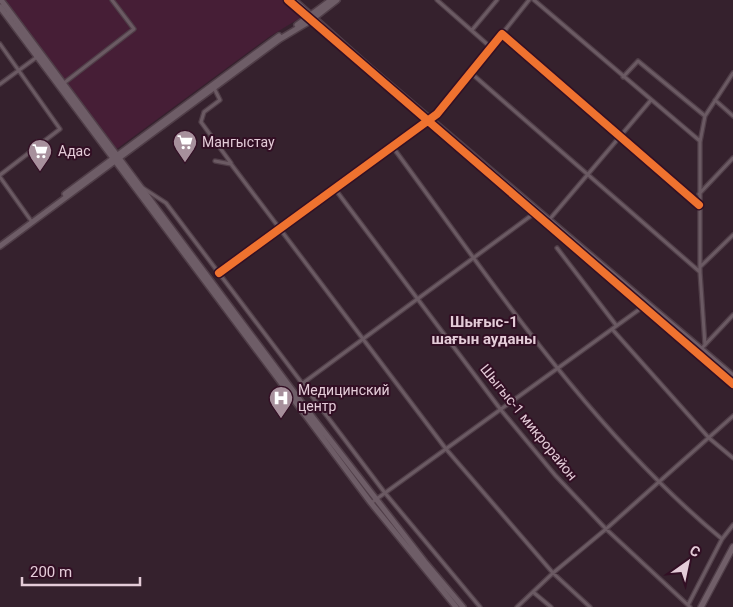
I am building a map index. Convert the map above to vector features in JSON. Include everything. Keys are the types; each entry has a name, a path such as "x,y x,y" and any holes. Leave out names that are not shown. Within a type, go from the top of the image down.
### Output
{"main road":[{"path":"1,0 61,85 116,158 142,188 312,420"},
{"path":"288,0 646,305 733,376"},
{"path":"294,0 310,18"},
{"path":"116,158 310,18 331,0"},
{"path":"0,246 267,44 337,0"},
{"path":"0,7 40,56"},
{"path":"116,158 135,188 456,607"},
{"path":"0,242 31,221"},
{"path":"701,349 733,384"},
{"path":"373,501 463,607"},
{"path":"701,607 733,547"}],"street":[{"path":"61,85 134,29 112,0"},
{"path":"437,0 472,30 489,49"},
{"path":"472,30 498,0"},
{"path":"219,273 428,120 471,73 529,0"},
{"path":"534,0 700,142"},
{"path":"502,34 699,205"},
{"path":"0,44 60,129 0,176 31,221"},
{"path":"0,84 40,56"},
{"path":"624,77 638,61 705,116"},
{"path":"471,73 700,272"},
{"path":"701,349 700,142 705,116 733,73"},
{"path":"214,88 220,100 204,112 201,122 231,164 446,449 553,573 590,607"},
{"path":"548,221 651,100"},
{"path":"715,100 733,116"},
{"path":"392,146 556,367 658,482 722,539"},
{"path":"699,194 733,158"},
{"path":"215,160 231,164"},
{"path":"135,188 142,188 166,203 385,493 480,607"},
{"name":"Шыгыс-1 микрорайон","path":"335,189 419,298 501,410 555,475 606,529 689,606"},
{"path":"303,383 537,212"},
{"path":"700,267 733,235"},
{"path":"557,248 616,325"},
{"path":"373,501 501,410 556,367 646,305"},
{"path":"701,349 733,316"},
{"path":"612,328 708,438 733,458"},
{"path":"516,607 733,416"},
{"path":"689,606 722,539 733,525"},
{"path":"533,592 551,607"}],"shaded area":[{"path":"4,0 295,0 308,13 269,37 114,151"}],"cycle path":[{"path":"288,0 733,384"},
{"path":"219,273 437,114 502,34 699,205"}],"place":[{"name":"Мангыстау","path":"185,163"},
{"name":"Адас","path":"40,172"},
{"name":"Медицинский центр","path":"281,419"}],"district":[{"name":"Шығыс-1 шағын ауданы","path":"484,330"}]}
